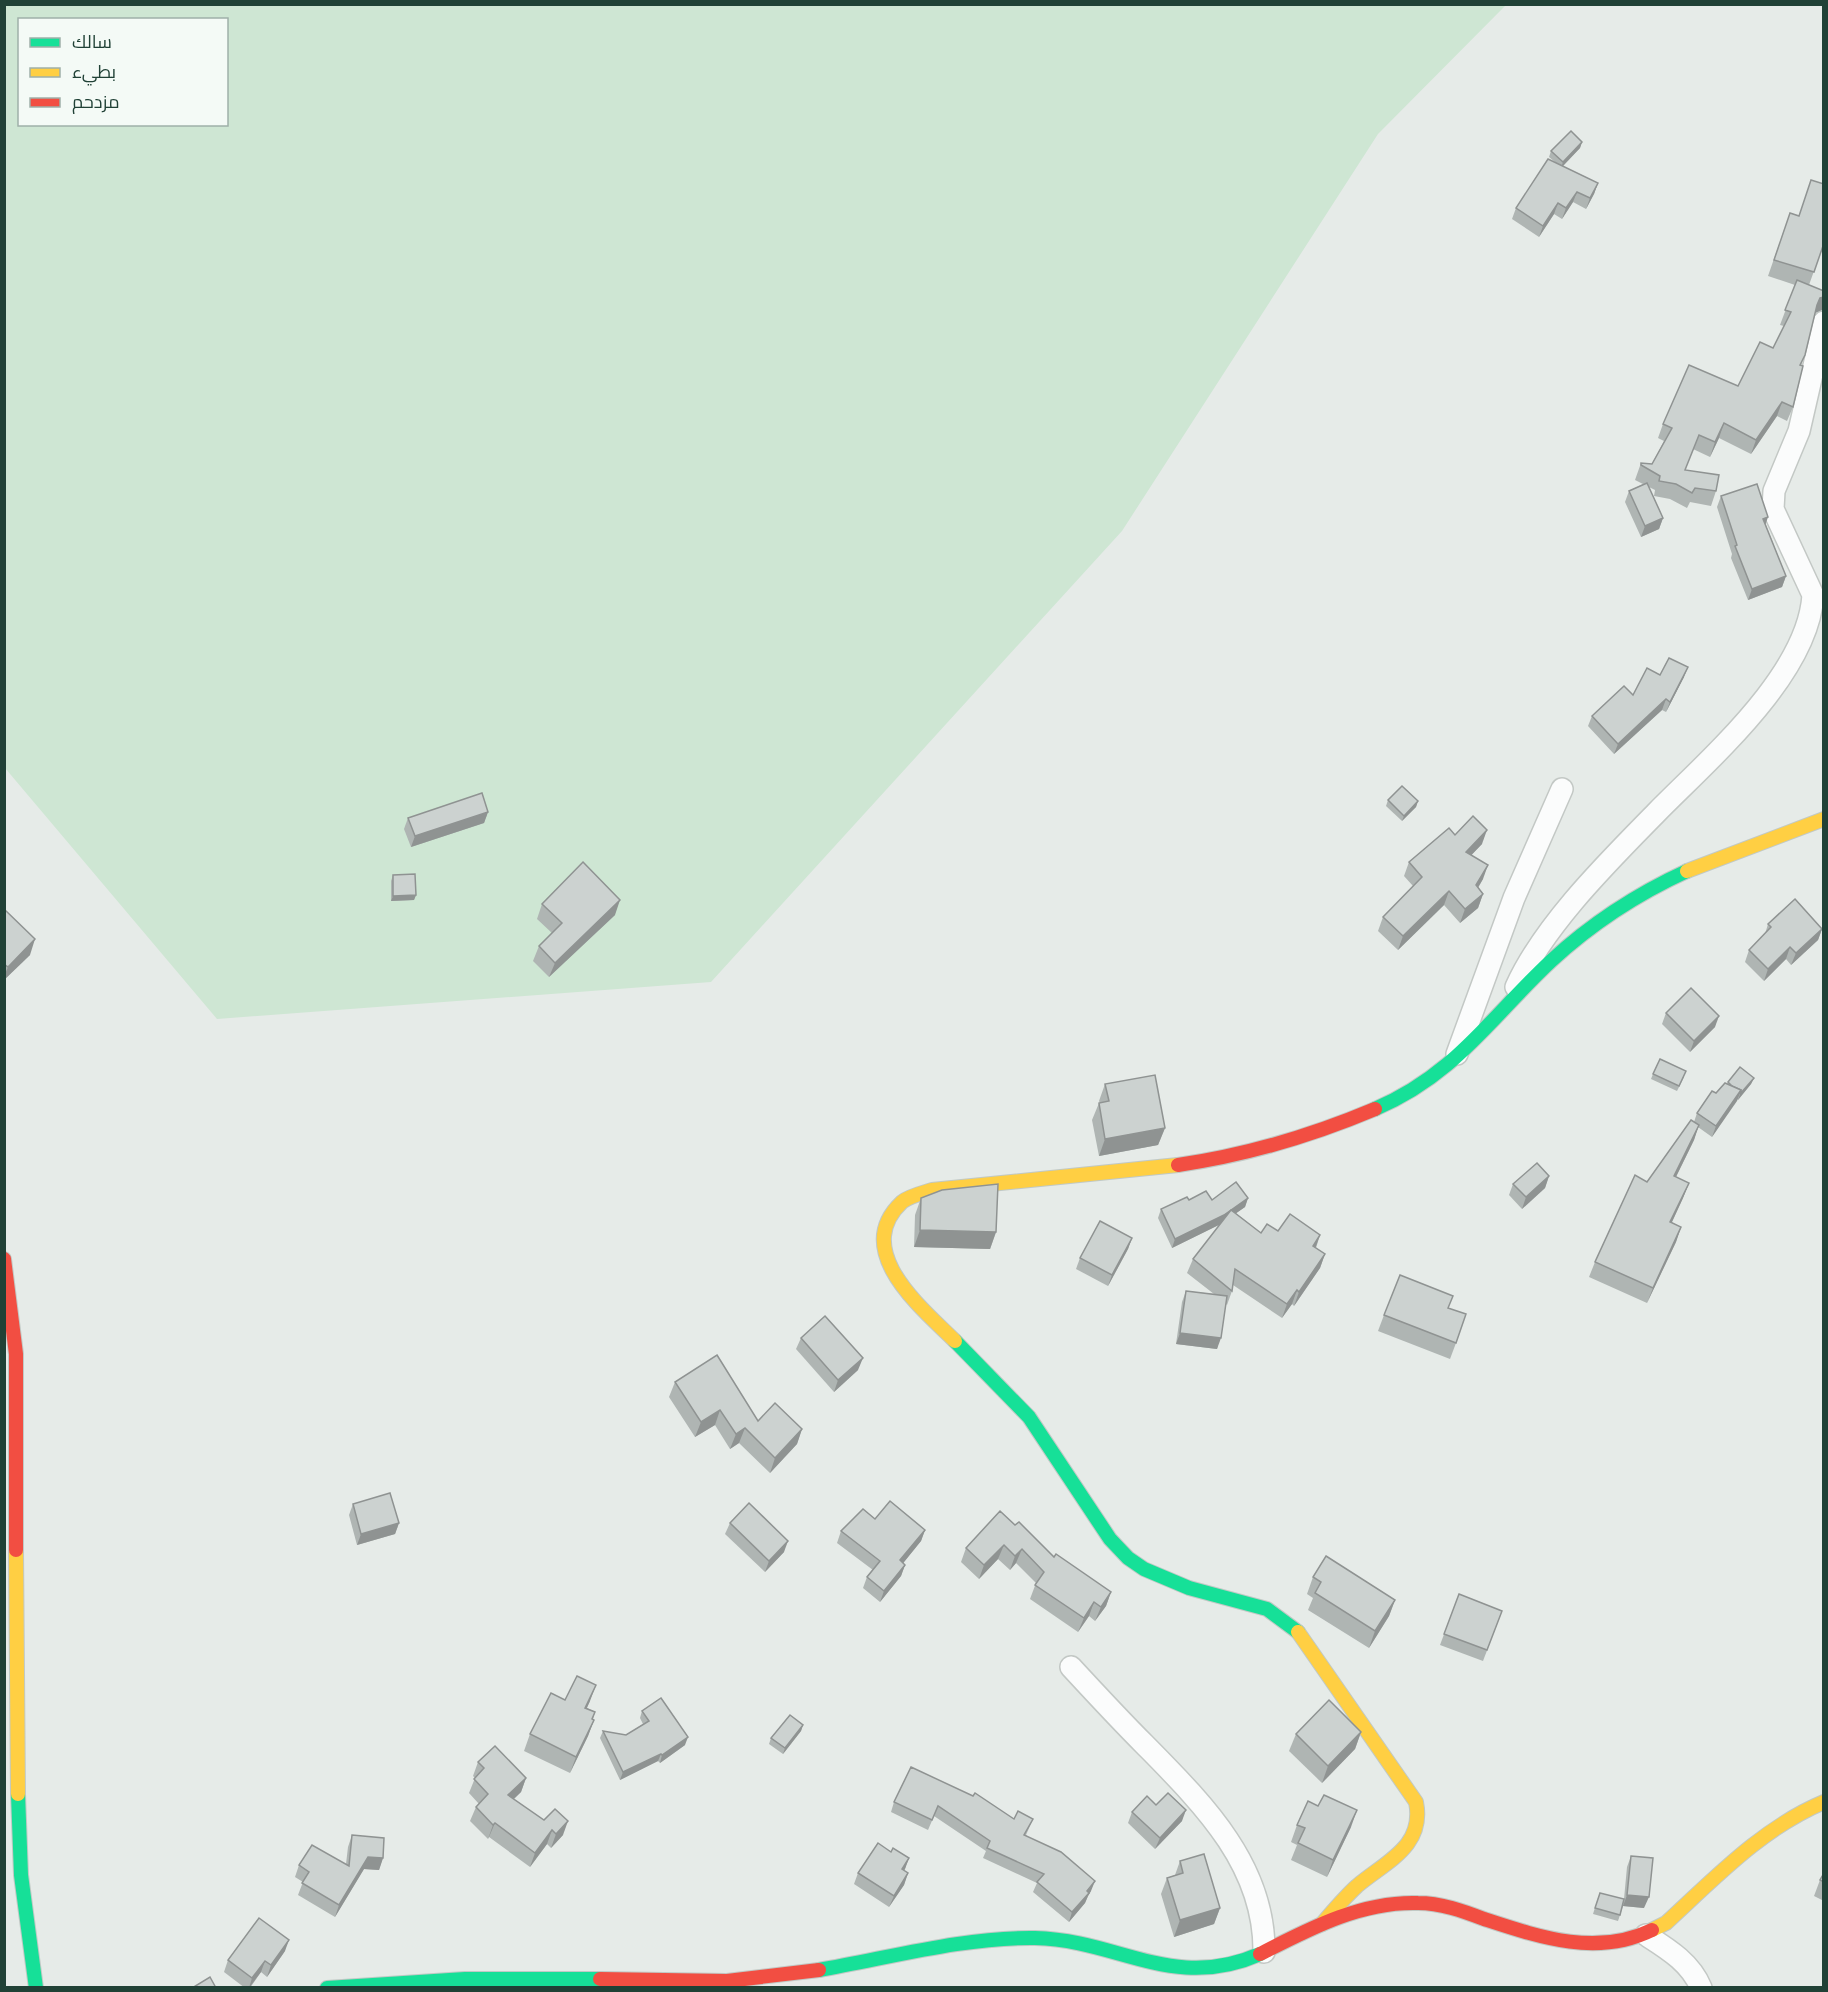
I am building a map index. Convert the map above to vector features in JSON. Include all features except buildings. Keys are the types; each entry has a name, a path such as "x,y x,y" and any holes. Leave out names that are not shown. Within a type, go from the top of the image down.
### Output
{"street":[{"path":"1509,1004 1534,952 1575,900 1655,813 1730,739 1770,690 1802,640 1812,607 1813,595 1773,509 1774,491 1799,431 1824,322"},
{"path":"1455,1060 1505,920 1562,789"},
{"path":"1322,1924 1338,1904 1396,1855 1413,1837 1419,1822 1416,1802 1323,1664 1301,1635 1287,1622 1267,1609 1243,1600 1189,1588 1154,1574 1128,1558 1110,1539 1087,1500 1029,1417 929,1318 898,1282 887,1261 885,1233 892,1215 903,1201 932,1191 1164,1169 1223,1160 1281,1146 1326,1130 1422,1086 1455,1060 1552,960 1591,927 1637,897 1704,862 1824,819"},
{"path":"4,1259 16,1354 17,1789 21,1875 36,1988"},
{"path":"1071,1667 1185,1785 1227,1834 1247,1876 1262,1917 1263,1952"},
{"path":"327,1988 569,1978 726,1981 792,1975 889,1956 1028,1938 1056,1938 1082,1943 1160,1969 1186,1972 1227,1967 1322,1924 1369,1910 1429,1902 1547,1939 1578,1945 1621,1942 1646,1935 1666,1923 1774,1828 1809,1807 1824,1802"},
{"path":"1646,1935 1671,1951 1686,1965 1697,1977 1701,1988"}],"green space":[{"path":"4,5 1506,5 1378,134 1122,531 711,982 217,1019 5,768"}],"traffic: fast":[{"path":"1375,1109 1428,1080 1450,1062 1551,961 1598,922 1650,890 1687,871"},
{"path":"955,1341 1029,1417 1110,1539 1128,1558 1144,1569 1189,1588 1267,1609 1298,1632"},
{"path":"18,1794 21,1875 36,1988"},
{"path":"819,1970 926,1949 981,1941 1035,1938 1065,1941 1173,1966 1200,1968 1229,1964 1260,1954"},
{"path":"327,1988 465,1979 600,1979"}],"traffic: slow":[{"path":"1687,871 1824,819"},
{"path":"955,1341 910,1296 887,1259 884,1240 888,1221 902,1202 912,1196 932,1190 1178,1165"},
{"path":"16,1550 18,1794"},
{"path":"1298,1632 1416,1802 1415,1831 1409,1842 1390,1861 1357,1886 1322,1924"},
{"path":"1652,1930 1666,1923 1740,1855 1760,1840 1801,1813 1824,1802"}],"traffic: jam":[{"path":"1178,1165 1229,1156 1278,1143 1327,1128 1375,1109"},
{"path":"4,1259 16,1354 16,1550"},
{"path":"1260,1954 1336,1918 1397,1904 1427,1903 1443,1906 1547,1938 1568,1941 1610,1942 1631,1938 1652,1930"},
{"path":"600,1979 727,1981 819,1970"}]}
